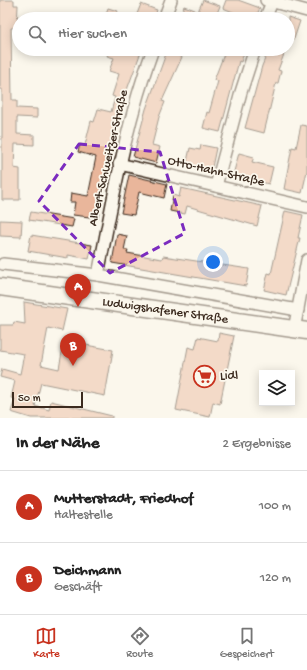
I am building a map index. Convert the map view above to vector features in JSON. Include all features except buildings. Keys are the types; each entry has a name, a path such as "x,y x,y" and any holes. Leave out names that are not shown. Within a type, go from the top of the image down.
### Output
{"main road":[{"name":"Ludwigshafener Straße","path":"0,287 301,331"}],"street":[{"path":"167,12 171,0"},
{"path":"267,12 269,1 288,4 307,11"},
{"name":"Albert-Schweitzer-Straße","path":"98,275 119,164 141,83 151,56"},
{"path":"216,186 253,56"},
{"name":"Otto-Hahn-Straße","path":"119,164 307,207"},
{"path":"301,331 298,310 307,260"},
{"name":"Ludwigshafener Straße","path":"3,264 98,275 298,310"}],"highlighted area":[{"path":"79,144 160,152 185,233 110,273 39,201"}],"place":[{"name":"Mutterstadt, Friedhof","path":"78,307"},
{"name":"Deichmann","path":"73,366"},
{"name":"Lidl","path":"204,376"}]}
